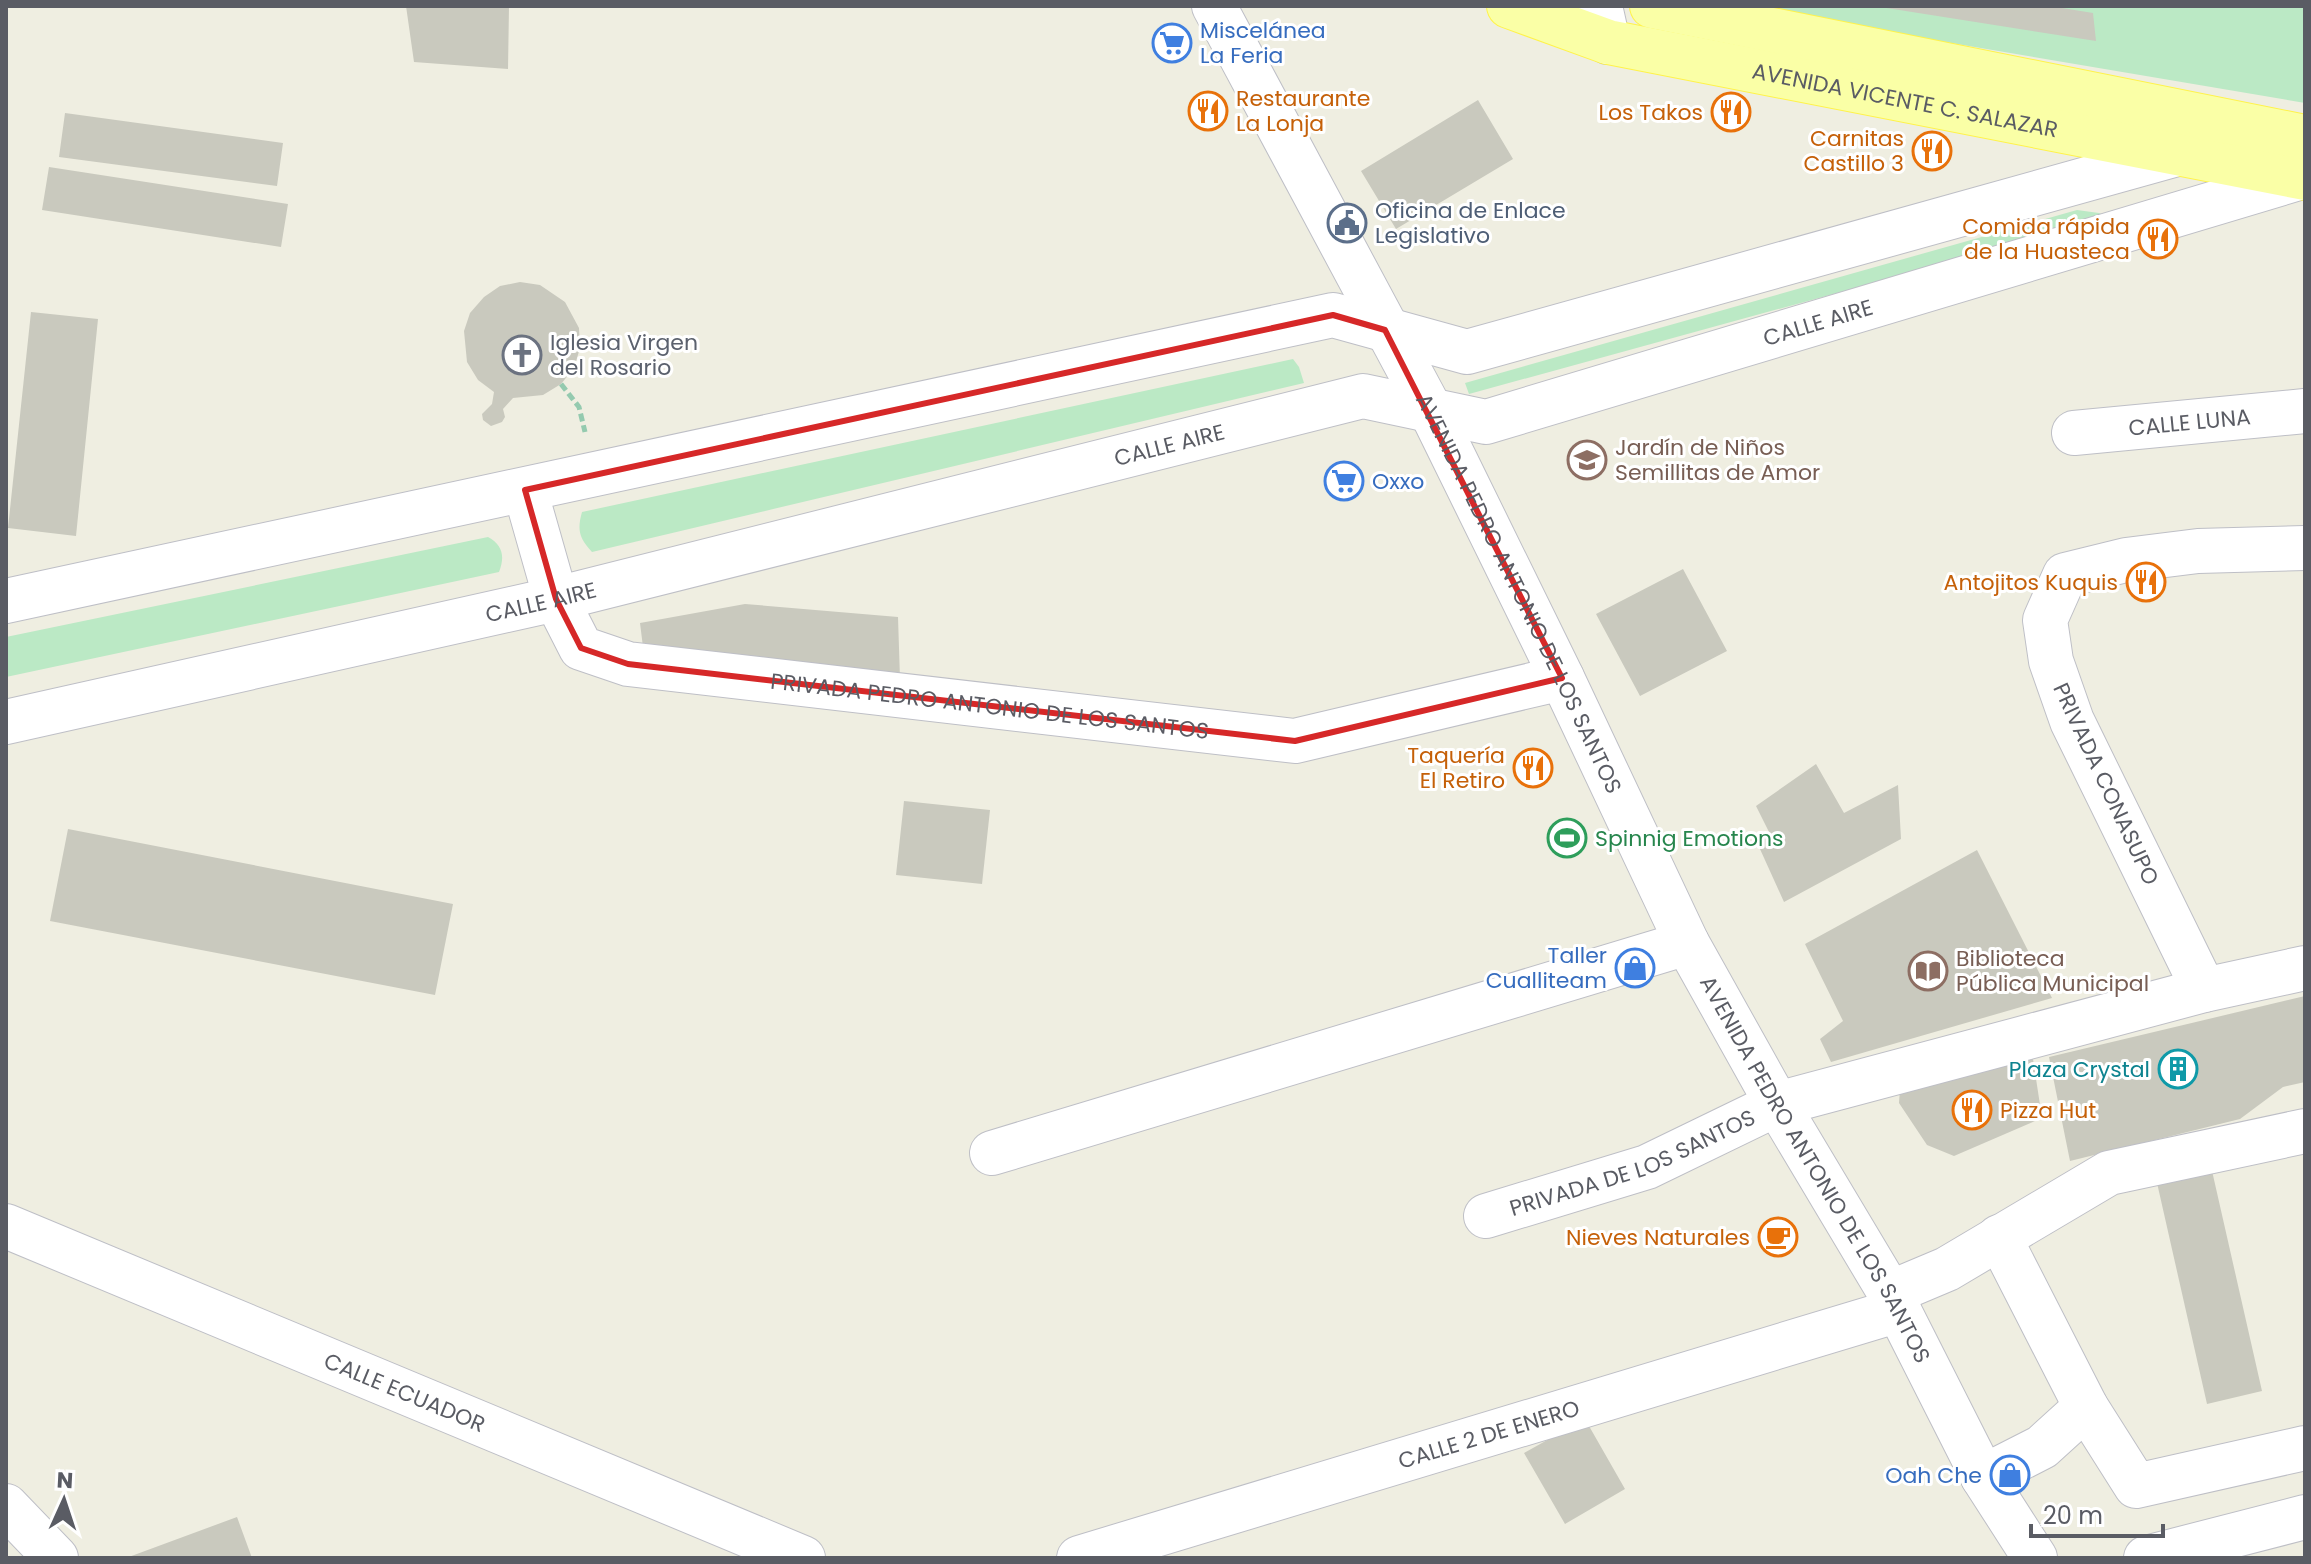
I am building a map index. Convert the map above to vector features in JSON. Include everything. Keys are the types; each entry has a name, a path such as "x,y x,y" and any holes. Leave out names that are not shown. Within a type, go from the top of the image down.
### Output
{"main road":[{"name":"AVENIDA VICENTE C. SALAZAR","path":"1509,6 1604,24 2176,154 2297,156"},
{"name":"AVENIDA VICENTE C. SALAZAR","path":"1652,6 2297,156"}],"street":[{"name":"AVENIDA PEDRO ANTONIO DE LOS SANTOS","path":"1214,6 1431,411 1687,943 1777,1104 1895,1301 1983,1477 2035,1558"},
{"path":"6,601 1333,315 1467,352 2176,154 2297,156"},
{"name":"CALLE AIRE","path":"6,722 556,599 1363,396 1486,422 2297,156"},
{"name":"CALLE LUNA","path":"2074,433 2305,411"},
{"name":"PRIVADA PEDRO ANTONIO DE LOS SANTOS","path":"525,490 556,599 581,648 628,664 1295,741 1562,678"},
{"name":"PRIVADA CONASUPO","path":"2204,990 2072,721 2051,661 2045,620 2065,575 2126,560 2183,553 2305,548"},
{"path":"992,1153 1687,943"},
{"name":"PRIVADA DE LOS SANTOS","path":"1486,1216 1647,1167 1777,1104 2204,990 2305,968"},
{"name":"CALLE 2 DE ENERO","path":"1079,1558 1895,1301 2109,1173 2305,1131"},
{"name":"CALLE ECUADOR","path":"6,1226 783,1553"},
{"path":"1999,1237 2086,1407 2136,1486 2305,1448"},
{"path":"1983,1477 2042,1447 2086,1407"},
{"path":"6,1506 56,1558"},
{"path":"2146,1558 2305,1517"}],"path":[{"path":"561,384 579,407"}],"highlighted area":[{"path":"1333,315 1385,330 1562,678 1295,741 628,664 581,648 556,599 525,490"}],"green space":[{"path":"1733,6 2305,6 2305,103"},
{"path":"2077,210 2110,218 1469,394 1465,383"},
{"path":"1293,359 1304,383 592,552 580,534 582,512"},
{"path":"488,537 501,552 499,572 6,677 6,637"}],"building":[{"path":"406,6 509,6 508,69 414,62"},
{"path":"1874,6 2050,6 2093,13 2096,41"},
{"path":"1478,100 1513,159 1396,229 1361,171"},
{"path":"65,113 283,143 277,186 59,157"},
{"path":"49,167 288,204 281,247 42,210"},
{"name":"Iglesia Virgen del Rosario","path":"520,282 540,285 565,302 579,328 580,348 574,368 561,384 543,395 513,398 503,409 505,417 502,422 491,426 483,420 482,414 492,404 494,392 478,380 467,362 464,331 470,313 484,297 500,286"},
{"path":"31,312 98,319 76,536 8,528"},
{"path":"1683,569 1727,651 1640,696 1596,614"},
{"path":"745,604 898,617 900,679 643,647 640,623"},
{"path":"1816,764 1844,813 1898,785 1901,839 1784,902 1755,838 1770,834 1756,806"},
{"path":"904,801 990,810 982,884 896,875"},
{"path":"68,829 453,904 435,995 50,921"},
{"name":"Biblioteca Pública Municipal","path":"1977,850 2052,998 1831,1062 1820,1039 1843,1021 1805,944"},
{"name":"Plaza Crystal","path":"2305,996 2305,1082 2283,1087 2240,1119 2070,1161 2049,1057"},
{"name":"Pizza Hut","path":"2033,1059 2042,1118 1954,1156 1927,1145 1899,1103 1900,1089"},
{"path":"2210,1162 2262,1391 2207,1404 2155,1174"},
{"path":"1585,1419 1625,1489 1565,1524 1524,1453"},
{"path":"237,1517 252,1558 126,1558"}],"place":[{"name":"Miscelánea La Feria","path":"1172,43"},
{"name":"Restaurante La Lonja","path":"1208,111"},
{"name":"Los Takos","path":"1731,112"},
{"name":"Carnitas Castillo 3","path":"1932,151"},
{"name":"Oficina de Enlace Legislativo","path":"1347,223"},
{"name":"Comida rápida de la Huasteca","path":"2158,239"},
{"name":"Iglesia Virgen del Rosario","path":"522,355"},
{"name":"Jardín de Niños Semillitas de Amor","path":"1587,460"},
{"name":"Oxxo","path":"1344,481"},
{"name":"Antojitos Kuquis","path":"2146,582"},
{"name":"Taquería El Retiro","path":"1533,768"},
{"name":"Spinnig Emotions","path":"1567,838"},
{"name":"Taller Cualliteam","path":"1635,968"},
{"name":"Biblioteca Pública Municipal","path":"1928,971"},
{"name":"Plaza Crystal","path":"2178,1069"},
{"name":"Pizza Hut","path":"1972,1110"},
{"name":"Nieves Naturales","path":"1778,1237"},
{"name":"Oah Che","path":"2010,1475"}]}
